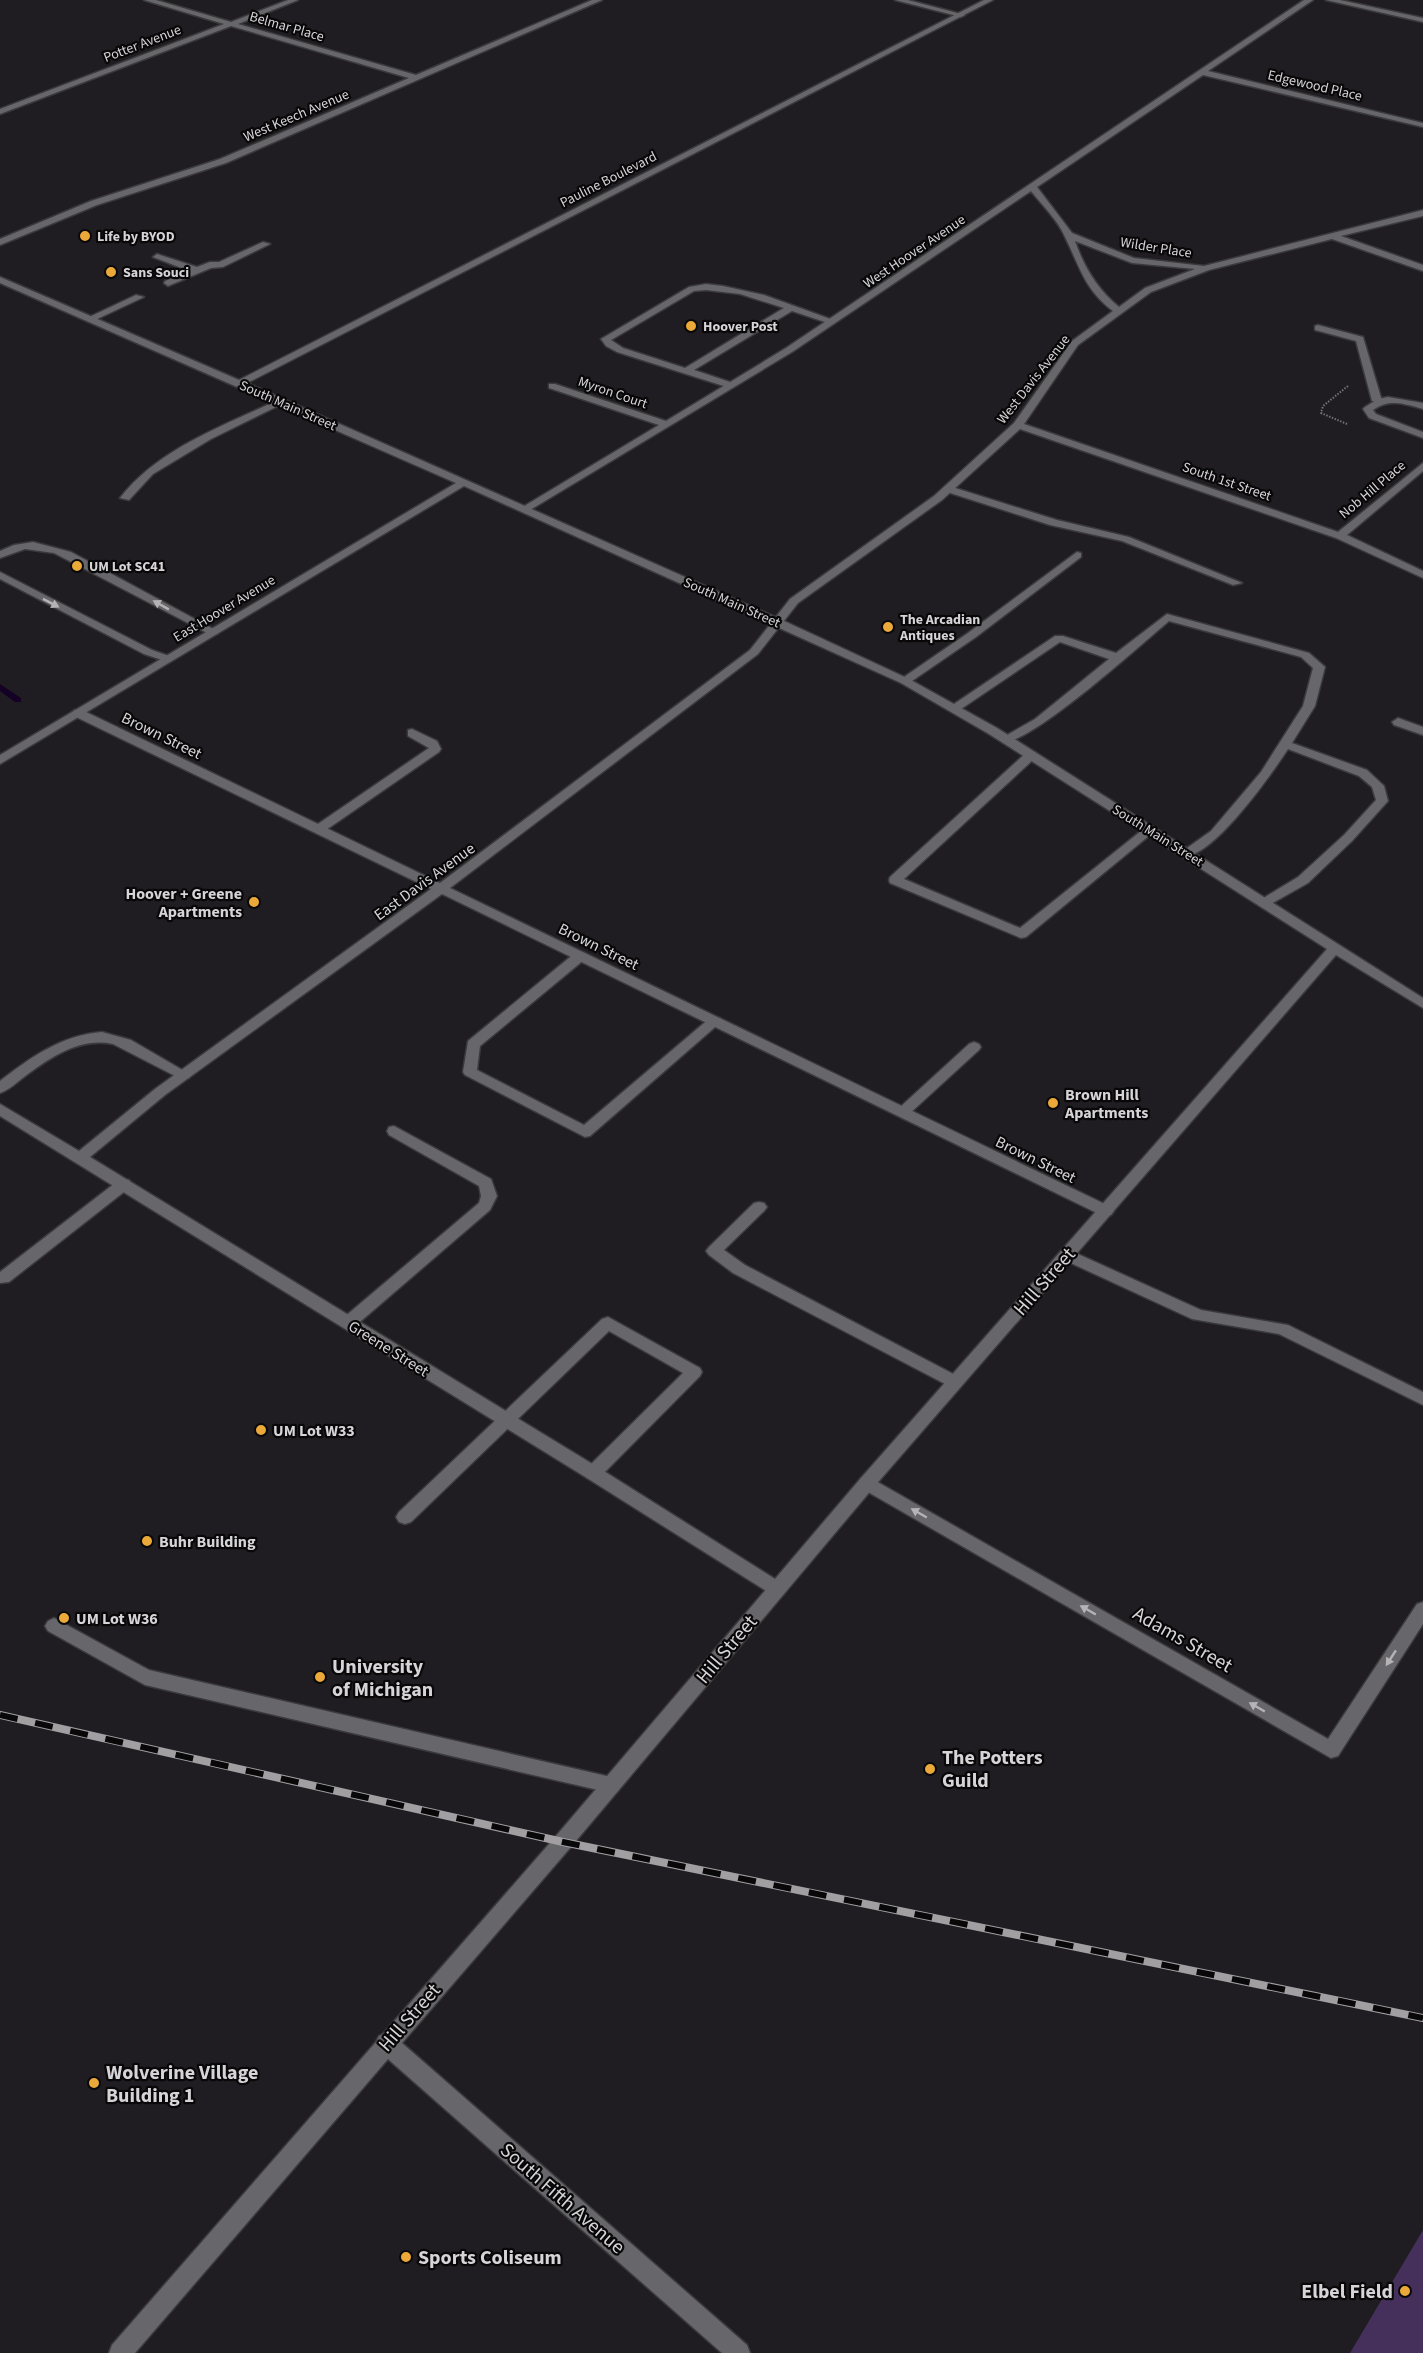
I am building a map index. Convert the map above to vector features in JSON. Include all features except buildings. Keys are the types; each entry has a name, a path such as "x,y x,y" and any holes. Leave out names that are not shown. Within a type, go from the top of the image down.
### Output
{"street":[{"name":"Belmar Place","path":"148,0 417,78"},
{"name":"Potter Avenue","path":"0,112 294,0"},
{"name":"West Keech Avenue","path":"0,242 94,202 223,161 598,0"},
{"path":"898,0 961,15"},
{"name":"Pauline Boulevard","path":"240,383 989,0"},
{"name":"West Hoover Avenue","path":"525,510 730,386 831,321 1033,188 1309,0"},
{"path":"1330,0 1423,20"},
{"name":"Edgewood Place","path":"1201,72 1423,125"},
{"path":"1033,188 1069,235 1079,265 1091,285 1103,300 1118,310"},
{"name":"West Davis Avenue","path":"778,622 794,601 948,489 1018,425 1075,343 1148,290 1206,268 1423,213"},
{"name":"Wilder Place","path":"1069,235 1132,260 1206,268"},
{"path":"1335,237 1423,268"},
{"path":"168,283 210,265 220,266 266,244"},
{"path":"157,257 196,270"},
{"name":"South Main Street","path":"1,281 240,383 778,622 905,681 1006,739 1423,1004"},
{"path":"730,386 620,350 609,344 606,339 702,286 724,288 831,321"},
{"path":"92,318 139,297"},
{"path":"686,371 790,308"},
{"path":"1318,328 1360,339 1377,401"},
{"name":"Myron Court","path":"552,386 666,424"},
{"path":"1423,406 1391,398 1377,401 1368,409 1372,416 1423,435"},
{"path":"125,498 149,472 207,437 281,402"},
{"name":"South 1st Street","path":"1018,425 1341,536 1423,575"},
{"name":"Nob Hill Place","path":"1341,536 1423,466"},
{"name":"East Hoover Avenue","path":"0,760 463,483"},
{"path":"948,489 1054,523 1125,540 1237,583"},
{"path":"0,555 25,544 51,548 213,632"},
{"path":"905,681 972,635 1077,555"},
{"path":"0,575 148,652 168,659"},
{"path":"1006,739 1039,722 1167,617 1305,655 1319,667 1309,706 1266,774 1215,834 1186,853"},
{"name":"East Davis Avenue","path":"81,1157 184,1075 442,888 754,652 778,622"},
{"path":"954,708 1059,638 1118,658"},
{"name":"Brown Street","path":"78,713 1106,1211"},
{"path":"1398,722 1423,731"},
{"path":"319,829 435,749 433,744 412,733"},
{"path":"1264,902 1303,880 1348,838 1382,801 1378,786 1364,773 1284,744"},
{"path":"1031,755 895,880 1021,934 1150,830"},
{"name":"Hill Street","path":"120,2353 611,1785 955,1382 1336,947"},
{"path":"580,956 474,1044 470,1072 585,1132 716,1021"},
{"path":"0,1088 53,1052 72,1043 99,1037 116,1040 184,1075"},
{"path":"903,1112 974,1047"},
{"name":"Greene Street","path":"0,1109 593,1473 777,1589"},
{"path":"348,1323 485,1206 489,1196 486,1183 394,1131"},
{"path":"3,1278 124,1184"},
{"path":"759,1208 714,1251 739,1269 955,1382"},
{"path":"1067,1255 1198,1315 1282,1329 1423,1399"},
{"path":"405,1517 608,1323 693,1372 593,1473"},
{"name":"Adams Street","path":"867,1484 1332,1750 1423,1609"},
{"path":"54,1626 145,1677 611,1785"},
{"name":"South Fifth Avenue","path":"386,2043 739,2353"}],"shaded area":[{"name":"Elbel Field","path":"1423,2230 1423,2353 1350,2353"}],"waterway":[{"path":"0,687 18,700"}],"railway":[{"path":"0,1715 563,1842 1423,2018"}],"place":[{"name":"Life by BYOD","path":"85,236"},
{"name":"Sans Souci","path":"111,272"},
{"name":"Hoover Post","path":"691,326"},
{"name":"UM Lot SC41","path":"77,566"},
{"name":"The Arcadian Antiques","path":"888,627"},
{"name":"Hoover + Greene Apartments","path":"254,902"},
{"name":"Brown Hill Apartments","path":"1053,1103"},
{"name":"UM Lot W33","path":"261,1430"},
{"name":"Buhr Building","path":"147,1541"},
{"name":"UM Lot W36","path":"64,1618"},
{"name":"University of Michigan","path":"320,1677"},
{"name":"The Potters Guild","path":"930,1769"},
{"name":"Wolverine Village Building 1","path":"94,2083"},
{"name":"Sports Coliseum","path":"406,2257"},
{"name":"Elbel Field","path":"1405,2291"}]}
